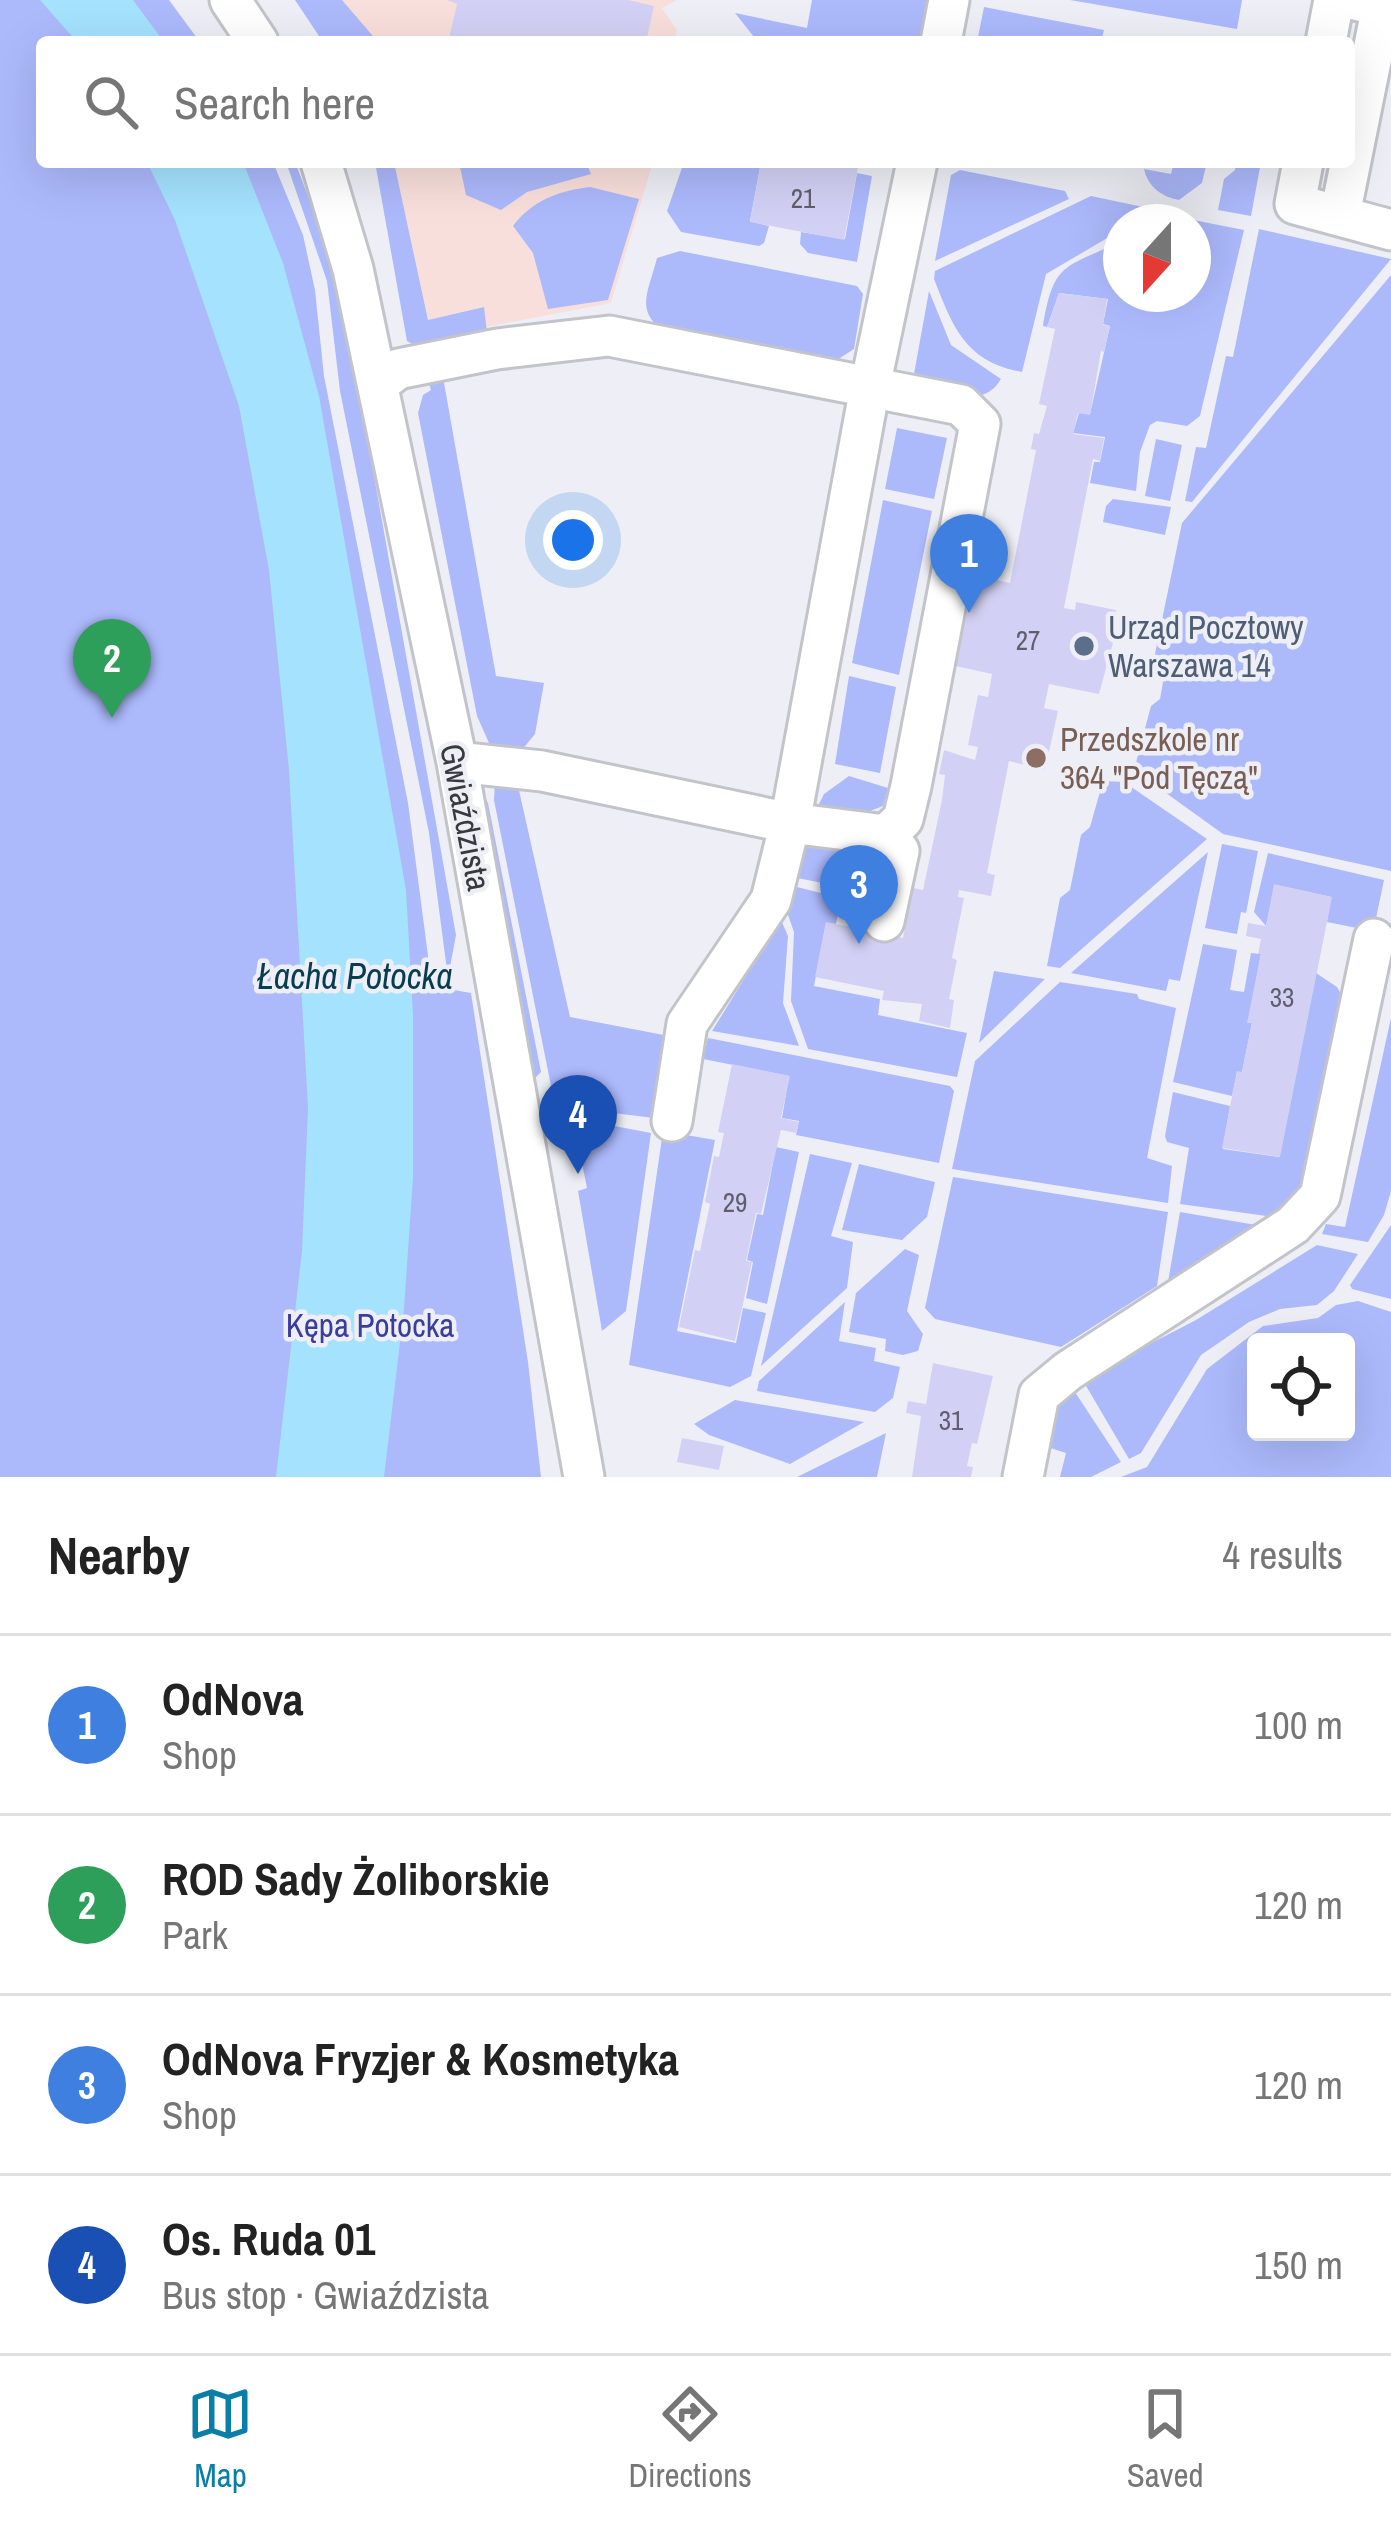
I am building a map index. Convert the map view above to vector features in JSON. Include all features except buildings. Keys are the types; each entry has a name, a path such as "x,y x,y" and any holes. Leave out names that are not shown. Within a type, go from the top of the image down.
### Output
{"street":[{"path":"230,0 254,36"},
{"path":"942,36 949,0"},
{"path":"1327,36 1334,0"},
{"path":"1355,0 1382,6 1355,140"},
{"name":"Gwiaździsta","path":"323,168 353,269 457,762 584,1477"},
{"path":"672,1120 687,1024 772,900 916,168"},
{"path":"1302,168 1295,204 1390,221"},
{"path":"1340,214 1349,168"},
{"path":"378,384 398,369 496,349 609,336 961,405 980,424 911,786 903,819 886,835"},
{"path":"457,762 542,771 790,823 886,835 899,850 884,921"},
{"path":"1024,1477 1040,1394 1293,1225 1321,1196 1374,939"}],"shaded area":[{"path":"342,0 677,0 662,8 676,36 373,36"},
{"path":"395,168 651,168 611,303 486,327 483,307 428,320"}],"green space":[{"name":"Kępa Potocka","path":"0,0 169,0 196,36 36,36 36,168 275,168 303,235 315,290 324,376 408,803 432,986 471,993 541,1477 0,1477"},
{"path":"295,0 342,0 373,36 319,36"},
{"path":"812,0 927,0 920,36 753,36 735,13 807,28"},
{"path":"1070,0 1242,0 1237,29"},
{"path":"984,7 1104,30 1102,36 978,36"},
{"path":"288,168 297,168 326,243 346,319 456,935 448,978 429,833 340,391 327,281"},
{"path":"376,168 395,168 428,320 484,307 487,332 416,346 407,341"},
{"path":"460,168 588,168 591,174 527,192 501,210 466,195"},
{"path":"682,168 760,168 750,221 769,226 759,246 681,232 667,211"},
{"path":"1172,168 1206,168 1202,183 1179,200 1157,190 1144,169 1171,174"},
{"path":"1260,168 1251,216 1218,210 1224,179 1235,170"},
{"path":"960,170 1065,191 1069,199 935,261 951,175"},
{"path":"857,173 872,176 857,262 808,253 800,244 801,232 845,239"},
{"path":"590,187 639,199 608,300 548,309 533,253 513,226 547,198"},
{"path":"1091,196 1129,204 1103,204 1103,241 1046,274 1022,372 987,360 964,340 934,279 935,271"},
{"path":"1211,223 1244,230 1200,416 1187,426 1157,421 1150,425 1140,452 1136,491 1090,483 1105,437 1073,433 1079,413 1090,414 1110,326 1103,324 1105,312 1211,312"},
{"path":"1259,229 1391,259 1192,502 1185,501 1196,447 1206,448 1226,356 1233,357"},
{"path":"1103,250 1103,298 1059,293 1047,327 1043,326 1058,277"},
{"path":"680,251 857,286 863,294 854,349 816,365 669,335 651,318 647,292 657,258"},
{"path":"1391,275 1391,871 1223,834 1134,770 1151,706 1160,699 1163,682 1151,673 1182,523"},
{"path":"929,291 951,345 1001,379 993,389 973,397 912,385"},
{"path":"443,377 496,676 544,683 535,734 521,751 493,752 477,716 418,413 423,395 431,390 428,381"},
{"path":"897,428 947,438 934,499 885,489"},
{"path":"1156,439 1182,445 1170,501 1145,496"},
{"path":"1113,499 1171,507 1165,535 1103,522 1106,506"},
{"path":"883,500 932,511 899,675 852,663"},
{"path":"849,676 896,687 880,773 835,764"},
{"path":"849,776 888,788 883,806 860,815 818,806 824,794"},
{"path":"495,781 518,786 570,1017 669,1036 654,1118 565,1107 553,1096 494,800"},
{"path":"1103,781 1124,782 1207,839 1060,968 1047,966 1060,898 1070,890 1081,835 1090,827"},
{"path":"481,791 488,803 541,1072 534,1079"},
{"path":"807,844 874,855 879,860 877,874 852,870 848,888 787,876 798,848"},
{"path":"1222,844 1258,851 1237,934 1205,928"},
{"path":"1208,852 1180,981 1169,979 1166,991 1071,973"},
{"path":"1268,853 1384,880 1374,928 1327,922 1331,897 1275,885 1266,926 1254,912"},
{"path":"793,886 841,898 836,924 826,923 814,986 880,999 878,1015 967,1033 957,1077 808,1049 791,1001 794,932 787,912"},
{"path":"781,920 788,936 783,1003 799,1046 712,1031"},
{"path":"1203,944 1237,950 1230,990 1244,992 1251,953 1261,954 1242,1072 1237,1072 1232,1096 1173,1082"},
{"path":"994,971 1045,979 979,1043"},
{"path":"1316,973 1337,987 1344,999 1304,1189 1274,1217 1180,1204 1189,1148 1167,1142 1165,1136 1173,1092 1230,1106 1223,1149 1279,1157"},
{"path":"1060,982 1137,994 1139,999 1176,1008 1147,1158 1172,1166 1168,1203 952,1169 975,1061"},
{"path":"1391,1018 1391,1191 1384,1215 1368,1242 1322,1234 1326,1224 1345,1227"},
{"path":"708,1038 950,1086 954,1091 939,1163 796,1135 799,1121 782,1118 789,1076 703,1059"},
{"path":"563,1120 651,1133 626,1311 602,1331 578,1191 587,1188 581,1158 572,1159"},
{"path":"663,1131 715,1140 677,1331 736,1343 743,1308 766,1313 751,1376 730,1387 629,1365"},
{"path":"776,1147 799,1152 767,1304 746,1298 753,1262 747,1260 757,1214 763,1215"},
{"path":"810,1154 852,1163 831,1236 853,1242 847,1288 761,1366"},
{"path":"859,1164 935,1182 927,1217 902,1240 842,1230"},
{"path":"953,1177 1168,1212 1157,1286 1061,1347 935,1319 925,1308"},
{"path":"1180,1212 1256,1225 1168,1282"},
{"path":"1391,1225 1391,1299 1352,1289 1350,1285"},
{"path":"1317,1245 1358,1254 1334,1291 1317,1305 1280,1309 1249,1322 1201,1355 1141,1453 1129,1459 1082,1379 1196,1320"},
{"path":"905,1249 919,1255 907,1311 923,1334 918,1351 903,1355 885,1351 886,1339 849,1332 856,1293"},
{"path":"1358,1301 1391,1312 1391,1477 1121,1477 1147,1467 1207,1369 1247,1338 1247,1441 1355,1441 1355,1333 1254,1333 1263,1326 1318,1318 1336,1305"},
{"path":"845,1302 839,1341 876,1348 874,1361 900,1367 893,1398 875,1412 757,1391 759,1381"},
{"path":"1067,1380 1121,1462 1091,1477 1060,1477 1066,1453 1038,1444"},
{"path":"735,1400 864,1422 790,1464 709,1435 694,1424"},
{"path":"886,1433 877,1477 797,1477"}],"water":[{"path":"40,0 133,0 160,36 72,36"},
{"name":"Łacha Potocka","path":"150,168 245,168 283,263 319,396 406,890 413,1014 413,1178 404,1309 384,1477 276,1477 302,1251 308,1108 289,770 269,570 239,406 175,220"}],"place":[{"name":"OdNova","path":"969,613"},
{"name":"Urząd Pocztowy Warszawa 14","path":"1084,646"},
{"name":"ROD Sady Żoliborskie","path":"112,718"},
{"name":"Przedszkole nr 364 \"Pod Tęczą\"","path":"1036,758"},
{"name":"OdNova Fryzjer & Kosmetyka","path":"859,944"},
{"name":"Os. Ruda 01","path":"578,1174"}]}
